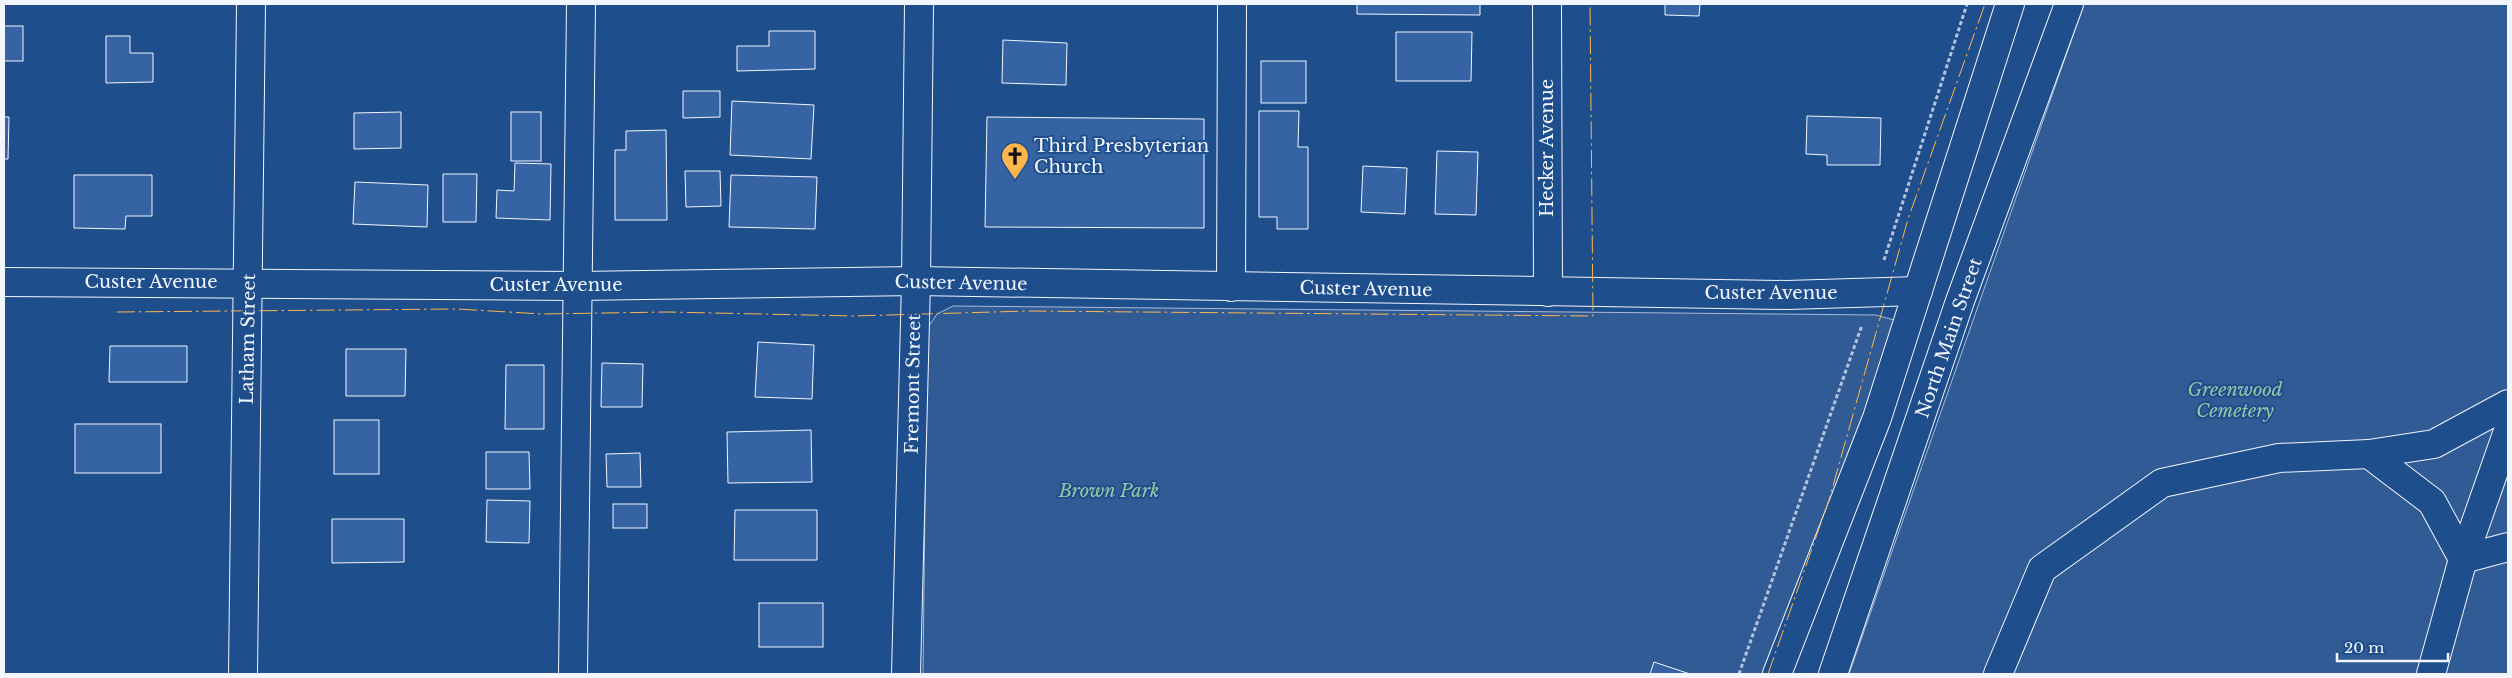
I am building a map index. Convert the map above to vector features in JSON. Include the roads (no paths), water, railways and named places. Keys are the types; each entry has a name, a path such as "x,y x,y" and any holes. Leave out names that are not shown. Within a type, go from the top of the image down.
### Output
{"street":[{"name":"Latham Street","path":"243,674 251,4"},
{"path":"573,674 581,4"},
{"name":"Fremont Street","path":"906,674 916,281 919,4"},
{"path":"1231,287 1232,4"},
{"name":"Hecker Avenue","path":"1547,4 1548,292"},
{"path":"1777,674 1877,418 2010,4"},
{"name":"North Main Street","path":"1833,674 1960,302 2069,4"},
{"name":"Custer Avenue","path":"4,282 578,286 916,281 1786,295 1918,291"},
{"path":"1998,674 2042,570 2162,483 2280,458 2369,454 2434,444 2508,404"},
{"path":"2431,674 2463,559 2508,431"},
{"path":"2369,454 2432,502 2463,559"},
{"path":"2463,559 2508,547"}],"place":[{"name":"Third Presbyterian Church","path":"1015,180"}],"park label":[{"name":"Greenwood Cemetery","path":"2235,400"},
{"name":"Brown Park","path":"1109,491"}]}
